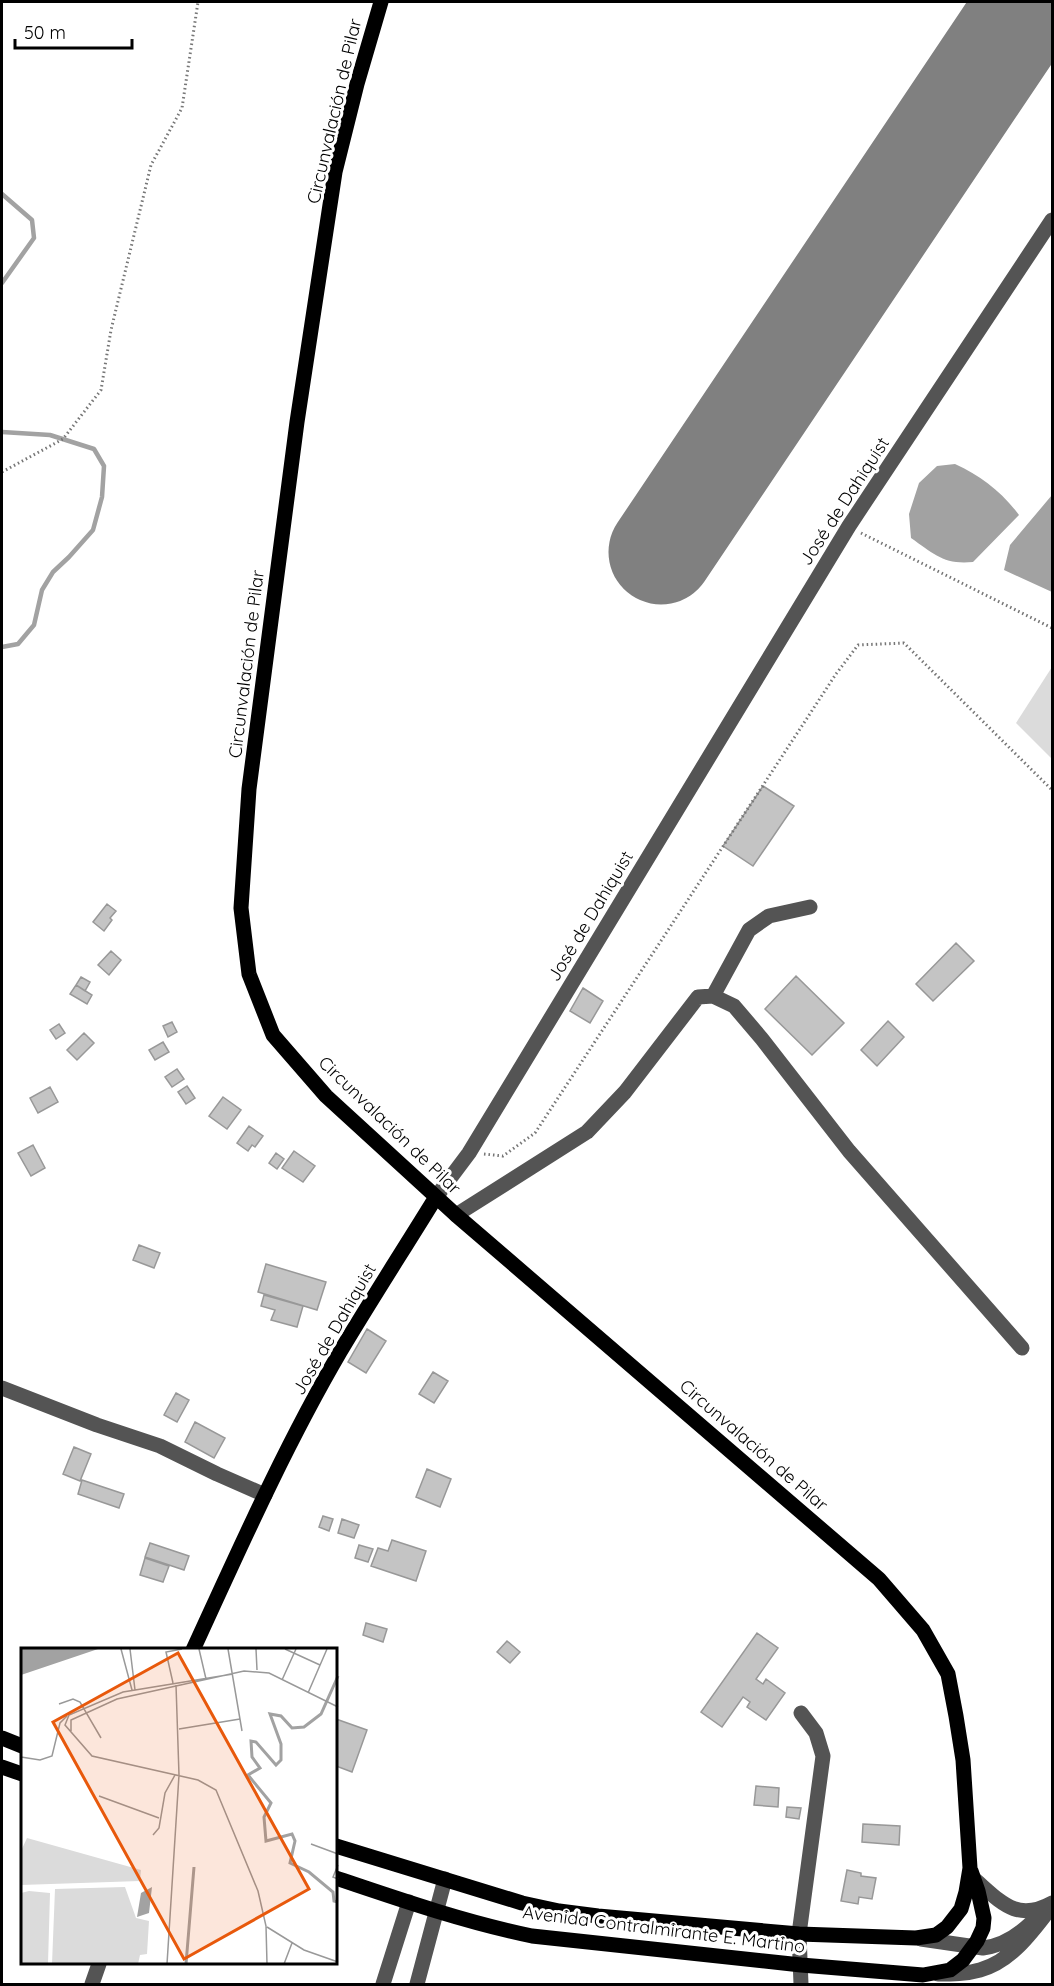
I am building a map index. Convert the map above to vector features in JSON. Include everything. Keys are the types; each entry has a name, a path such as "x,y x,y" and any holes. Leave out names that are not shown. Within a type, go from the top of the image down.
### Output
{"main road":[{"name":"Circunvalación de Pilar","path":"381,2 335,172 297,422 249,789 241,908 249,974 273,1035 326,1096 456,1215 879,1578 923,1630 948,1674 963,1760 971,1873 984,1918 983,1928 963,1960 950,1970 923,1975"},
{"name":"José de Dahiquist","path":"194,1648 265,1495 340,1352 436,1197"},
{"path":"2,1738 21,1746"},
{"path":"2,1767 21,1774"},
{"name":"Avenida Contralmirante E. Martino","path":"338,1847 522,1903 559,1911 799,1934 916,1938"},
{"name":"Circunvalación de Pilar","path":"916,1938 936,1935 947,1927 961,1909 971,1873"},
{"name":"Avenida Contralmirante E. Martino","path":"338,1879 498,1929 562,1940 801,1965 923,1975"}],"street":[{"name":"José de Dahiquist","path":"436,1197 469,1153 849,526 1053,220"},
{"path":"713,996 749,930 769,916 810,907"},
{"path":"456,1215 587,1131 625,1092 698,997 713,996 734,1006 849,1151 1022,1348"},
{"path":"2,1388 97,1425 160,1446 265,1495"},
{"path":"801,1713 816,1733 822,1756 799,1934 801,1984"},
{"path":"971,1873 1012,1908 1027,1912 1039,1911 1053,1904"},
{"path":"417,1984 445,1878"},
{"path":"383,1984 409,1902"},
{"path":"916,1938 973,1947 993,1947 1021,1932 1053,1904"},
{"path":"923,1975 968,1973 996,1963 1028,1938 1053,1904"},
{"path":"92,1984 99,1965"}],"path":[{"path":"2,472 63,439 101,390 111,330 151,165 182,108 198,2"},
{"path":"849,526 1053,628"},
{"path":"469,1153 503,1156 535,1133 829,684 858,645 904,643 1053,790"}],"shaded area":[{"path":"955,464 990,485 1019,515 973,562 947,560 911,538 909,514 919,483 937,466"},
{"path":"1052,495 1052,592 1004,570 1010,545"},
{"path":"1052,667 1052,759 1016,723"}],"building":[{"path":"763,786 794,806 753,866 723,846"},
{"path":"107,904 116,911 104,931 93,922"},
{"path":"956,943 974,961 933,1001 916,984"},
{"path":"111,951 121,960 109,975 98,965"},
{"path":"796,976 844,1023 812,1055 765,1009"},
{"path":"81,977 90,982 85,991 76,985"},
{"path":"76,985 92,995 87,1004 70,994"},
{"path":"583,988 603,1001 590,1023 570,1011"},
{"path":"888,1021 904,1037 877,1066 861,1050"},
{"path":"172,1022 177,1032 168,1037 163,1026"},
{"path":"59,1024 65,1033 56,1039 50,1030"},
{"path":"84,1033 94,1043 77,1060 67,1050"},
{"path":"163,1042 169,1052 155,1060 149,1050"},
{"path":"177,1069 184,1079 172,1087 165,1077"},
{"path":"187,1086 195,1098 186,1104 178,1092"},
{"path":"50,1087 58,1102 38,1113 30,1098"},
{"path":"223,1097 241,1110 227,1129 209,1116"},
{"path":"249,1126 263,1136 255,1147 252,1145 248,1151 237,1143"},
{"path":"33,1145 45,1168 31,1176 18,1153"},
{"path":"294,1151 315,1166 303,1182 282,1168"},
{"path":"276,1153 284,1159 277,1169 269,1163"},
{"path":"139,1245 160,1253 154,1268 133,1260"},
{"path":"266,1264 326,1282 317,1310 258,1292"},
{"path":"264,1295 303,1306 297,1327 271,1320 275,1310 261,1306"},
{"path":"367,1329 386,1341 366,1373 348,1362"},
{"path":"433,1372 448,1381 434,1403 419,1394"},
{"path":"176,1393 189,1400 177,1422 164,1415"},
{"path":"195,1422 225,1438 214,1458 185,1442"},
{"path":"74,1447 91,1454 80,1481 63,1474"},
{"path":"427,1469 451,1479 440,1507 416,1497"},
{"path":"82,1480 124,1494 119,1508 78,1494"},
{"path":"323,1516 333,1519 329,1531 319,1527"},
{"path":"342,1519 359,1525 354,1538 338,1533"},
{"path":"392,1540 426,1551 416,1581 371,1566 378,1548 388,1551"},
{"path":"150,1543 189,1556 184,1570 145,1557"},
{"path":"359,1545 373,1549 368,1562 355,1558"},
{"path":"145,1558 169,1566 163,1582 140,1575"},
{"path":"366,1623 387,1629 383,1642 363,1635"},
{"path":"757,1633 778,1648 756,1679 763,1684 766,1679 785,1693 766,1720 747,1707 750,1702 743,1697 722,1727 701,1712"},
{"path":"507,1641 520,1652 510,1663 497,1652"},
{"path":"338,1720 367,1730 352,1772 338,1767"},
{"path":"756,1786 779,1788 778,1807 754,1805"},
{"path":"787,1807 801,1808 799,1819 786,1817"},
{"path":"863,1824 900,1826 899,1845 862,1842"},
{"path":"847,1870 861,1873 861,1876 876,1878 872,1899 859,1897 858,1904 841,1901"}],"waterway":[{"path":"2,194 32,220 34,238 2,283"},
{"path":"2,432 50,435 94,449 104,466 102,497 93,530 53,572 42,590 34,625 18,644 2,647"}],"runway":[{"path":"661,552 1030,2"}]}
